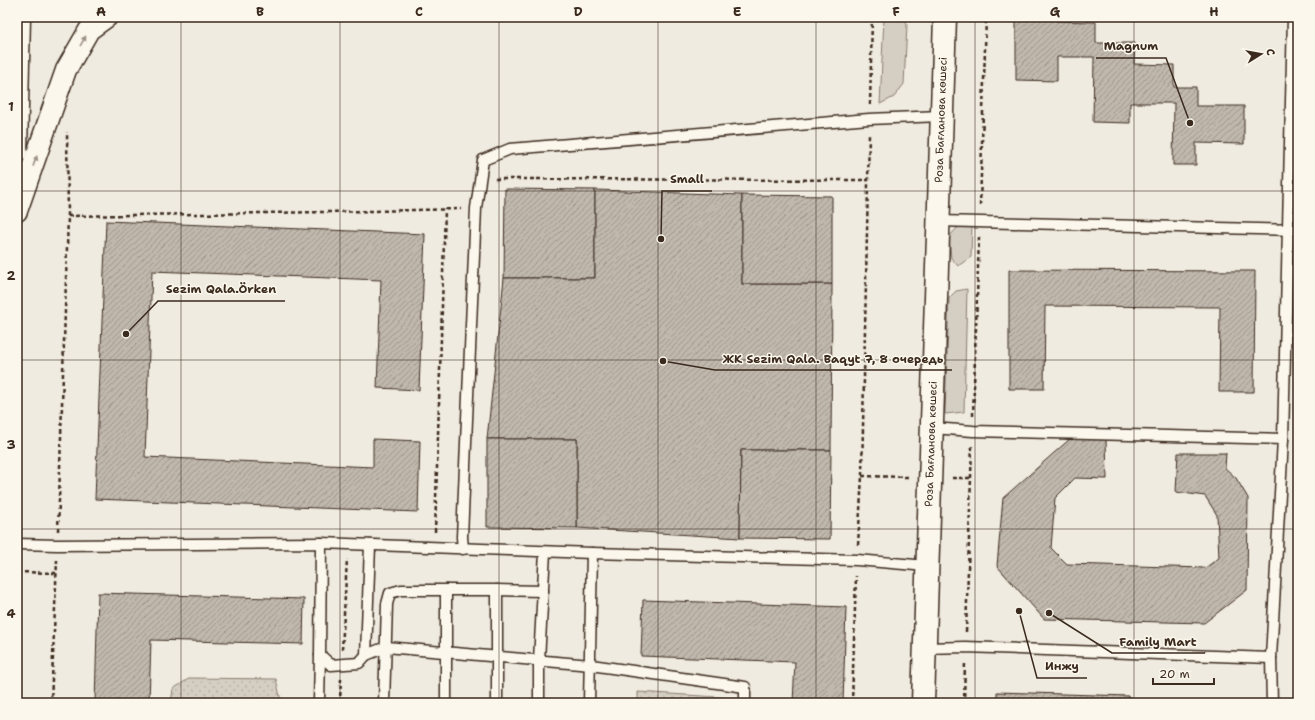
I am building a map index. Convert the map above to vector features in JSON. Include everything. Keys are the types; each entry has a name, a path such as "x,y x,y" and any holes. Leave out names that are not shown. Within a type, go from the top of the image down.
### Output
{"street":[{"path":"17,152 20,17"},
{"path":"17,211 66,70 89,30 106,17"},
{"path":"931,17 944,44"},
{"name":"Роза Бағланова көшесі","path":"923,703 945,17"}],"lane":[{"path":"1272,703 1271,658 1293,230 1293,17"},
{"path":"463,549 462,537 476,208 483,160 510,149 869,119 941,116"},
{"path":"938,221 1293,230"},
{"path":"932,428 972,432 1283,439"},
{"path":"17,544 320,543 545,552 857,560 927,566"},
{"path":"319,703 320,543"},
{"path":"366,655 370,545"},
{"path":"539,703 545,552"},
{"path":"590,703 592,553"},
{"path":"384,703 387,604 390,593 401,590 543,591"},
{"path":"446,590 446,703"},
{"path":"497,590 497,703"},
{"path":"924,648 965,646 1271,658"},
{"path":"320,655 331,665 359,663 366,655 386,647 591,664 745,687 745,703"}],"path":[{"path":"852,703 857,560 862,476 872,17"},
{"path":"964,703 986,17"},
{"path":"51,703 68,216 67,131"},
{"path":"480,179 868,180"},
{"path":"68,216 476,208"},
{"path":"434,548 445,209"},
{"path":"340,703 348,544"},
{"path":"17,572 56,573"}],"shaded area":[{"path":"884,17 905,17 907,25 904,84 894,97 880,104"},
{"path":"972,225 971,257 958,266 951,258 949,237 957,228"},
{"path":"967,289 964,412 945,414 949,298 956,291"},
{"path":"190,678 276,679 280,703 171,703 173,689"},
{"path":"638,692 734,698 734,703 638,703"}],"building":[{"path":"1016,17 1057,17 1056,21 1096,22 1096,43 1135,43 1134,64 1174,65 1174,87 1196,87 1196,106 1244,106 1244,144 1196,143 1196,165 1173,165 1174,103 1130,103 1130,123 1093,122 1094,57 1057,57 1057,81 1016,80"},
{"path":"505,189 595,190 595,278 504,278"},
{"path":"595,190 742,195 742,284 832,284 831,450 741,450 740,538 577,528 577,439 487,439 504,278 595,278"},
{"path":"742,195 832,196 832,284 742,284"},
{"path":"106,221 425,234 419,390 377,388 381,280 152,271 145,457 373,467 373,439 420,441 418,512 95,499"},
{"path":"1009,270 1255,271 1254,392 1219,392 1220,307 1045,306 1044,389 1009,389"},
{"path":"1071,438 1106,439 1107,479 1075,478 1055,498 1051,548 1067,564 1205,568 1219,558 1217,515 1205,496 1176,492 1178,453 1226,453 1225,468 1236,478 1248,498 1247,590 1204,623 1044,619 997,566 1003,498"},
{"path":"487,439 577,439 577,528 487,527"},
{"path":"741,450 831,450 830,539 740,538"},
{"path":"98,593 304,599 303,644 151,640 149,703 95,703"},
{"path":"643,600 846,607 843,703 793,703 795,662 641,656"},
{"path":"997,692 1129,696 1129,703 997,703"}],"place":[{"name":"Magnum","path":"1190,123"},
{"name":"Small","path":"661,239"},
{"name":"Sezim Qala.Örken","path":"126,334"},
{"name":"ЖК Sezim Qala. Baqyt 7, 8 очередь","path":"663,361"},
{"name":"Инжу","path":"1019,611"},
{"name":"Family Mart","path":"1049,613"}]}
